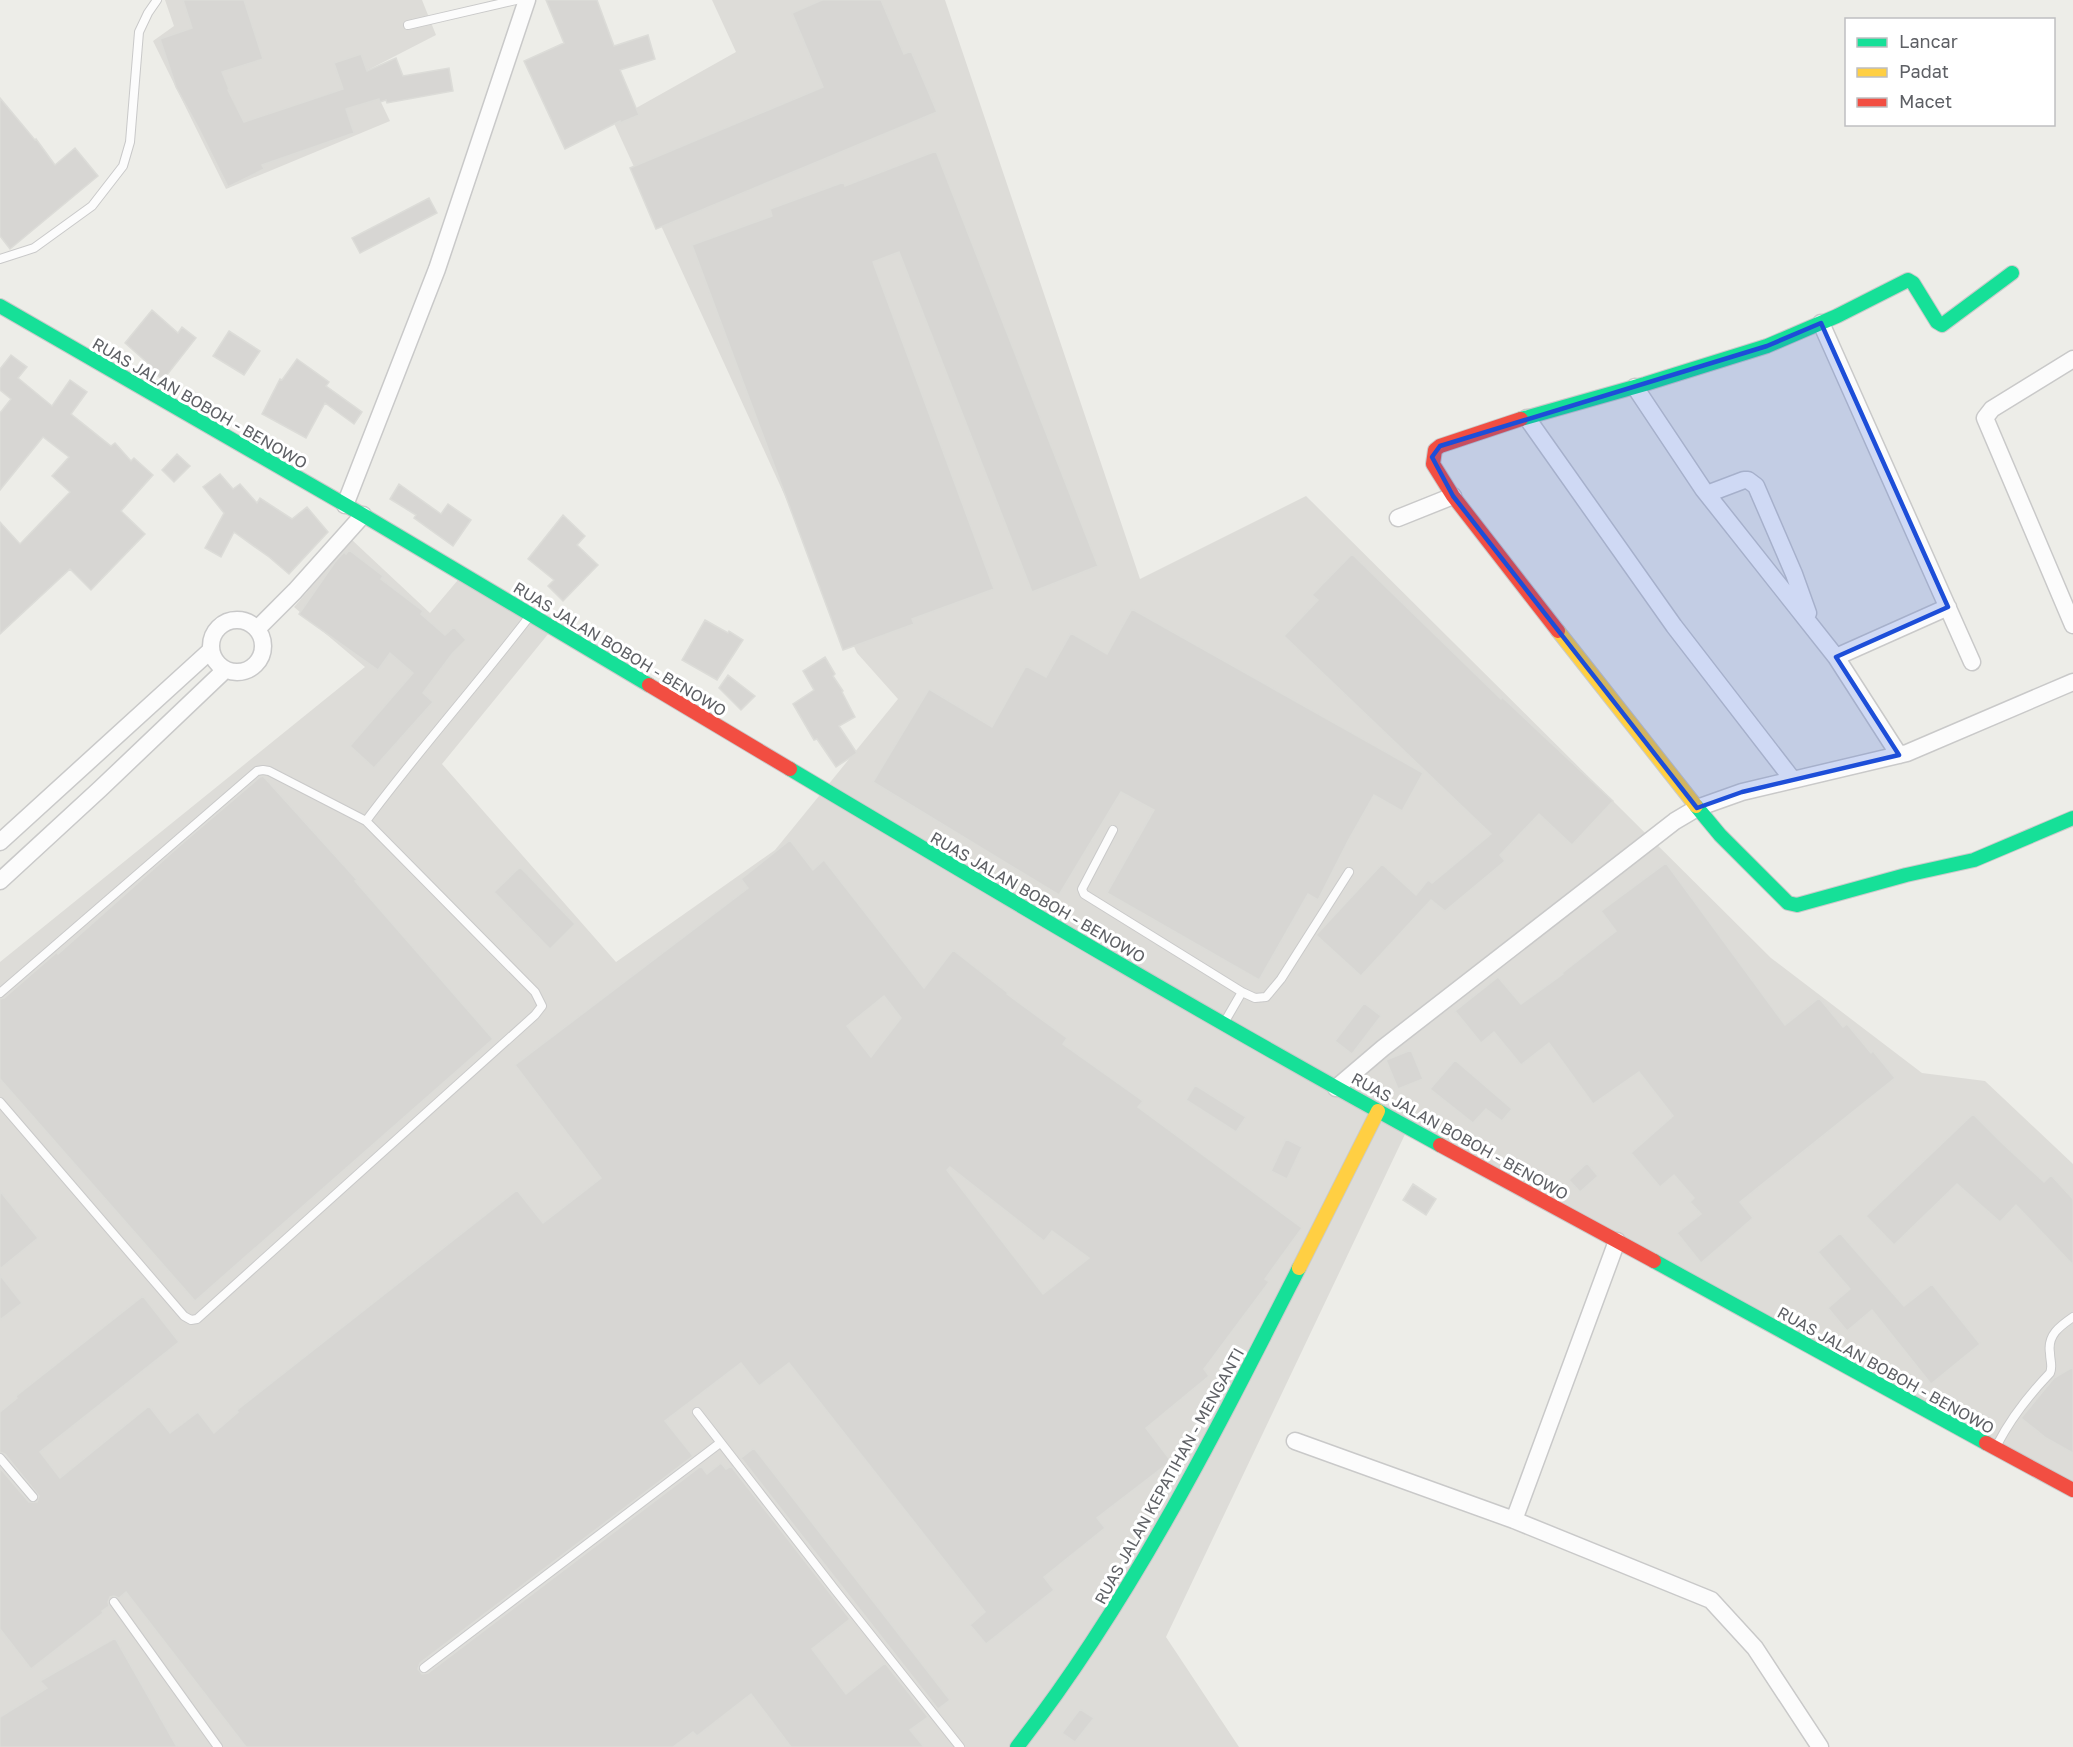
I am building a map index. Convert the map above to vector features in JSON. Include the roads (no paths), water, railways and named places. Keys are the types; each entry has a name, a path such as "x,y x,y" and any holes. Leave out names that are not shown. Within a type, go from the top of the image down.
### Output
{"main road":[{"path":"2012,273 1942,325 1937,322 1913,283 1908,280 1821,323 1767,345 1440,446 1435,450 1433,464 1453,496 1697,807 1720,835 1784,900 1792,905 1974,860 2073,818"},
{"name":"RUAS JALAN BOBOH - BENOWO","path":"0,306 363,515 1028,911 1336,1088 2073,1490"},
{"name":"RUAS JALAN KEPATIHAN - MENGANTI","path":"1017,1747 1042,1717 1102,1629 1202,1457 1378,1111"}],"street":[{"path":"345,505 437,269 527,0"},
{"path":"1821,323 1972,662"},
{"path":"2073,359 1992,410 1985,418 2073,625"},
{"path":"1635,387 1707,494 1836,657 1899,755"},
{"path":"1527,418 1674,626 1793,780"},
{"path":"1707,494 1744,480 1756,486 1794,574 1813,627"},
{"path":"1398,518 1453,496"},
{"path":"257,629 295,591 363,515"},
{"path":"1836,657 1948,608"},
{"path":"240,620 257,629 264,648 255,667 246,672 236,673 225,670 219,665 211,650 211,640 215,631 231,621 240,620"},
{"path":"0,842 211,650"},
{"path":"0,881 225,670"},
{"path":"1336,1088 1383,1047 1674,821 1697,807 1742,792 1899,755 2073,682"},
{"path":"1514,1521 1617,1241"},
{"path":"1295,1441 1514,1521 1711,1600 1755,1648 1820,1747"}],"lane":[{"path":"0,259 34,248 92,206 123,166 130,142 140,32 148,13 157,0"},
{"path":"408,25 516,0"},
{"path":"366,821 531,615"},
{"path":"0,993 257,771 263,770 366,821 535,992 542,1006 536,1015 197,1319 191,1320 184,1316 0,1102"},
{"path":"1113,830 1082,889 1084,894 1255,998 1266,997 1281,979 1348,873"},
{"path":"1224,1024 1242,992"},
{"path":"1996,1448 2021,1405 2052,1369 2049,1345 2051,1337 2056,1329 2073,1317"},
{"path":"697,1412 960,1747"},
{"path":"424,1668 720,1443"},
{"path":"0,1458 33,1497"},
{"path":"114,1602 218,1747"}]}
